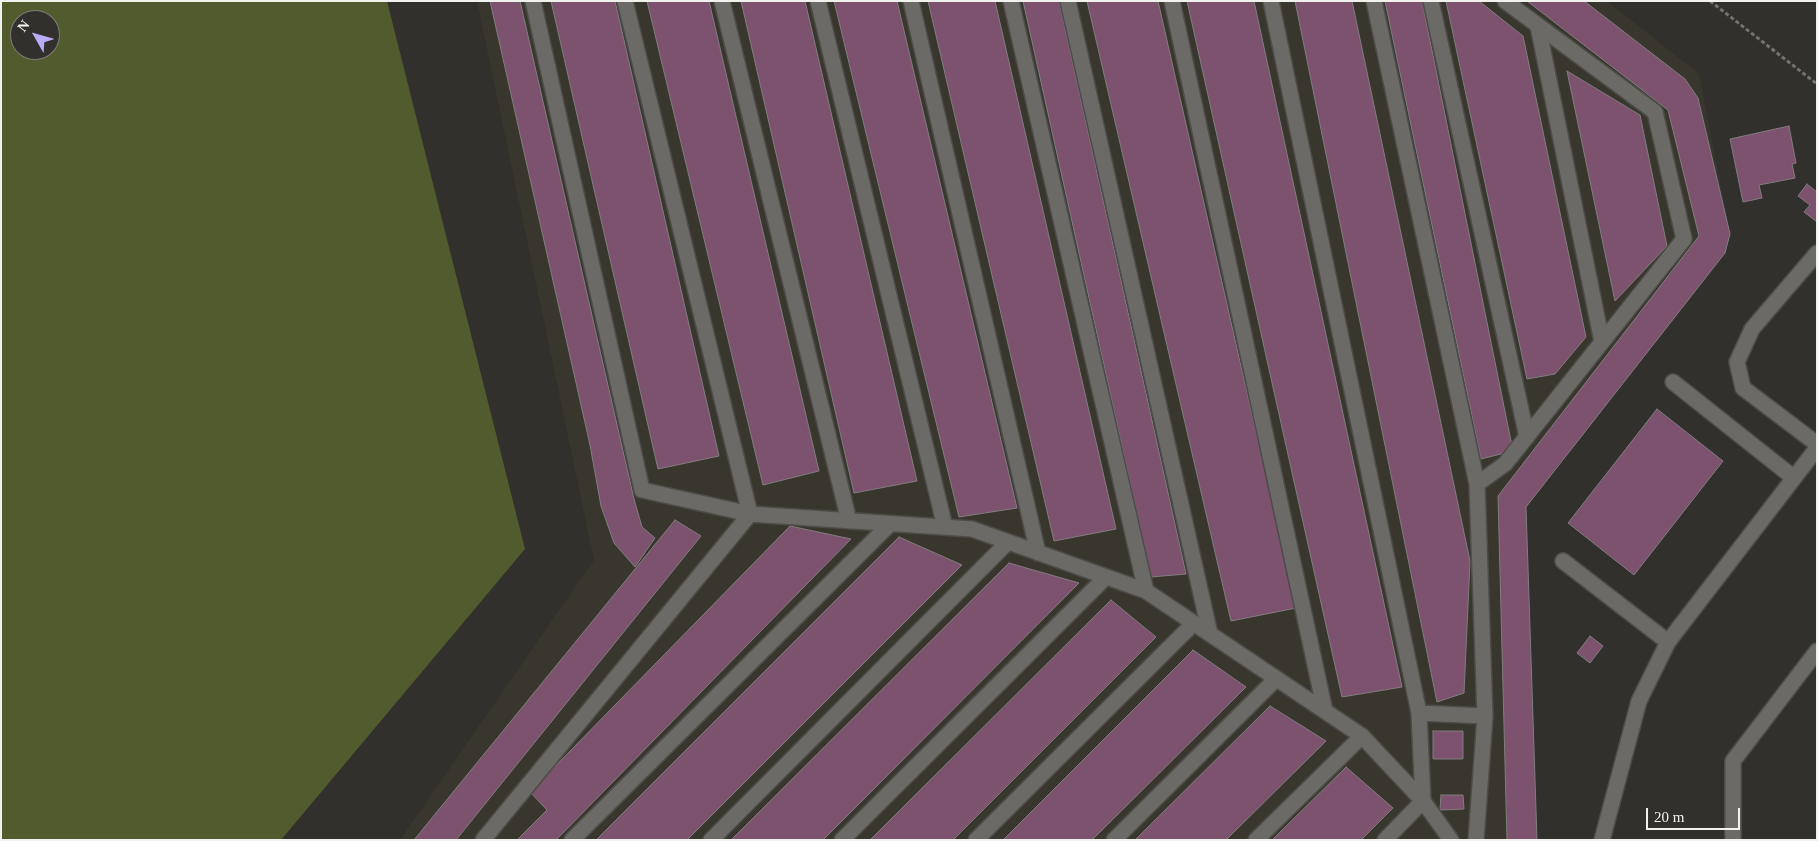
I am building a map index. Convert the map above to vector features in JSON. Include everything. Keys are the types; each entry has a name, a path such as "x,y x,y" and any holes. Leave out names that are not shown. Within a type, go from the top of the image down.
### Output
{"street":[{"path":"533,1 642,490 750,514 972,529 1146,591 1362,736 1423,801 1451,840"},
{"path":"625,1 750,514"},
{"path":"722,1 849,521"},
{"path":"818,1 944,527"},
{"path":"911,1 1038,553"},
{"path":"1012,1 1146,591"},
{"path":"1068,1 1210,634"},
{"path":"1172,1 1324,711"},
{"path":"1271,1 1419,713 1423,801 1385,840"},
{"path":"1374,1 1478,484 1485,716 1476,840"},
{"path":"1431,1 1527,437"},
{"path":"1478,484 1505,464 1684,239 1655,112 1504,1"},
{"path":"1538,26 1602,342"},
{"path":"1817,253 1752,329 1736,362 1743,388 1817,444"},
{"path":"1673,382 1794,478"},
{"path":"1602,840 1639,700 1668,642 1817,448"},
{"path":"483,840 750,514"},
{"path":"572,840 890,524"},
{"path":"710,840 1008,542"},
{"path":"1563,561 1668,642"},
{"path":"842,840 1106,577"},
{"path":"976,840 1194,623"},
{"path":"1733,840 1733,761 1817,651"},
{"path":"1114,840 1276,679"},
{"path":"1419,713 1485,716"},
{"path":"1256,840 1362,736"}],"path":[{"path":"1710,1 1817,84"}],"shaded area":[{"path":"477,1 1607,1 1699,74 1730,234 1725,253 1526,508 1537,840 400,840 594,560"}],"green space":[{"path":"1,1 387,1 525,549 281,840 1,840"}],"building":[{"path":"490,1 520,1 634,499 642,527 655,538 635,567 614,543 601,506 590,445"},
{"path":"551,1 615,1 719,456 658,469"},
{"path":"647,1 709,1 819,471 763,485"},
{"path":"741,1 805,1 917,481 854,493"},
{"path":"834,1 897,1 1017,508 959,517"},
{"path":"928,1 995,1 1116,529 1054,541"},
{"path":"1023,1 1059,1 1186,574 1151,577"},
{"path":"1087,1 1158,1 1296,608 1231,621"},
{"path":"1187,1 1254,1 1402,687 1342,697"},
{"path":"1295,1 1352,1 1470,561 1464,693 1437,702"},
{"path":"1385,1 1422,1 1513,451 1481,459"},
{"path":"1446,1 1479,1 1523,36 1586,337 1555,374 1527,379"},
{"path":"1527,1 1584,1 1685,79 1698,98 1730,234 1725,253 1526,507 1537,840 1507,840 1498,496 1699,236 1668,110"},
{"path":"1567,71 1640,115 1667,246 1615,301"},
{"path":"1789,126 1796,163 1792,164 1795,178 1759,185 1762,198 1743,202 1730,139"},
{"path":"1807,184 1817,192 1817,222 1804,212 1810,205 1798,196"},
{"path":"1657,409 1723,461 1634,575 1568,523"},
{"path":"675,520 701,536 456,840 414,840"},
{"path":"790,526 851,539 556,840 517,840 547,810 530,792"},
{"path":"899,537 962,565 687,840 596,840"},
{"path":"1009,563 1079,583 823,840 731,840"},
{"path":"1111,600 1156,637 953,840 870,840"},
{"path":"1590,636 1603,646 1590,663 1577,653"},
{"path":"1193,650 1246,687 1092,840 1003,840"},
{"path":"1270,706 1326,741 1226,840 1135,840"},
{"path":"1433,731 1463,731 1463,759 1433,759"},
{"path":"1346,767 1393,808 1361,840 1272,840"},
{"path":"1441,795 1463,795 1464,809 1440,810"}]}
